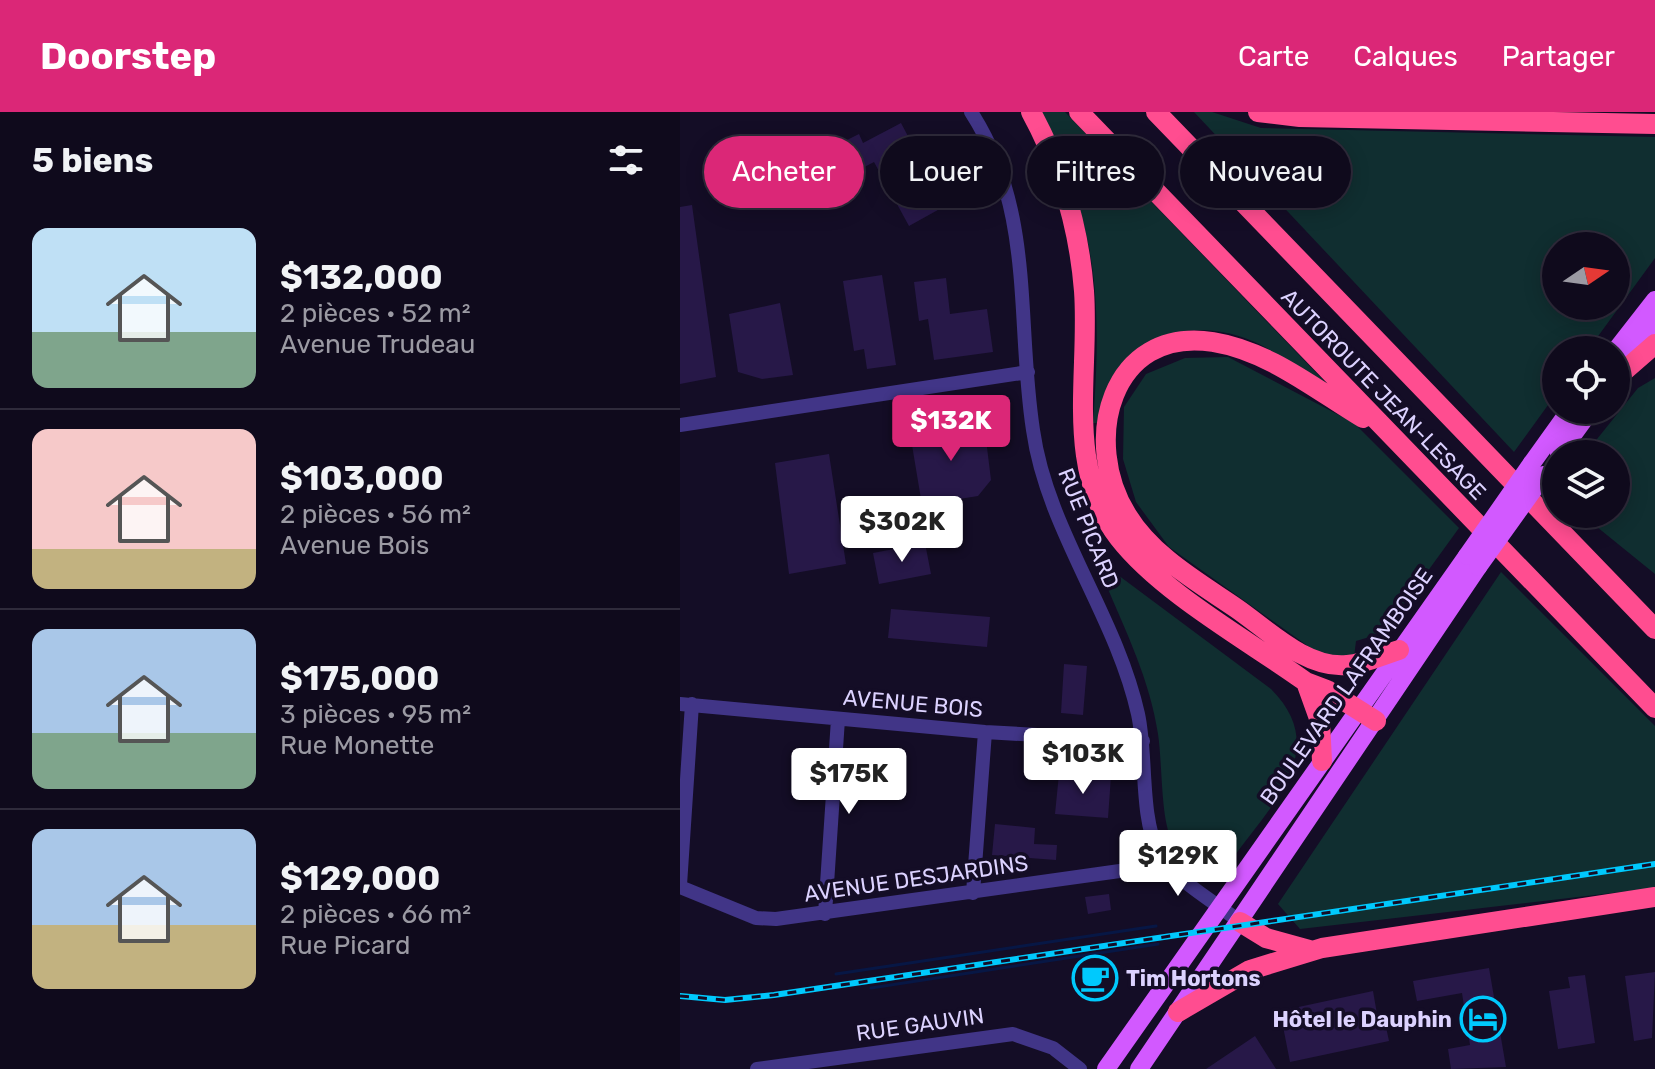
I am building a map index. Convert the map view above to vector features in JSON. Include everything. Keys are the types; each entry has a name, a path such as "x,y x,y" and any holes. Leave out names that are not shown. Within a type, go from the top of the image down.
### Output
{"highway":[{"path":"1031,112 1059,175 1079,252 1085,313 1084,437 1088,471 1101,508 1119,539 1148,569 1306,682 1376,721"},
{"name":"AUTOROUTE JEAN-LESAGE","path":"1079,112 1655,708"},
{"name":"AUTOROUTE JEAN-LESAGE","path":"1156,112 1655,629"},
{"path":"1258,112 1300,117 1655,124"},
{"path":"1388,432 1273,363 1234,347 1200,341 1162,348 1128,372 1108,406 1103,440 1112,484 1132,524 1160,553 1210,590 1291,647 1320,662 1350,665 1399,650"},
{"path":"1630,366 1655,344"},
{"path":"1585,557 1655,610"},
{"path":"1306,682 1320,721 1322,761"},
{"path":"1178,1012 1250,970 1313,950 1404,933 1655,897"},
{"path":"1240,922 1266,938 1313,950"}],"main road":[{"path":"1627,336 1655,300"},
{"path":"1630,359 1655,324"},
{"name":"BOULEVARD LAFRAMBOISE","path":"1139,1069 1376,721 1473,562 1538,469 1562,424"},
{"name":"BOULEVARD LAFRAMBOISE","path":"1538,469 1542,466"},
{"name":"BOULEVARD LAFRAMBOISE","path":"1106,1069 1399,650 1473,562"}],"street":[{"name":"RUE PICARD","path":"971,112 994,152 1012,206 1024,285 1032,427 1041,466 1126,676 1143,741 1152,836 1162,860"},
{"path":"680,425 1028,372"},
{"path":"680,886 686,704"},
{"name":"AVENUE BOIS","path":"686,704 985,732 1143,741"},
{"path":"825,914 838,719"},
{"path":"973,893 985,732"},
{"path":"1162,860 1240,922"},
{"name":"AVENUE DESJARDINS","path":"680,886 756,918 825,914 973,893 1138,868 1162,860"},
{"name":"RUE GAUVIN","path":"757,1069 1013,1034 1053,1048 1080,1069"}],"green space":[{"path":"1036,112 1065,112 1088,136 1049,136"},
{"path":"1194,112 1212,112 1261,128 1655,137 1655,258 1630,292 1630,232 1542,232 1542,320 1610,320 1598,336 1542,336 1542,413 1514,452 1284,208 1351,208 1351,136 1217,136"},
{"path":"1079,208 1157,208 1326,383 1323,386 1269,349 1240,337 1197,330 1177,332 1139,349 1124,363 1109,387 1097,423 1093,423 1096,300"},
{"path":"1228,357 1354,423 1459,528 1383,633 1356,641 1354,657 1319,654 1169,547 1136,502 1123,459 1124,407 1146,374 1185,358"},
{"path":"1655,378 1655,574 1598,528 1630,528 1630,440 1596,440 1609,424 1630,424 1630,398 1638,388"},
{"path":"1501,572 1655,726 1655,888 1300,929 1278,904"},
{"path":"1118,575 1271,689 1289,712 1296,734 1296,756 1288,778 1262,820 1230,862 1220,866 1211,868 1194,864 1179,851 1169,833 1164,811 1159,745 1149,694 1105,582"}],"building":[{"path":"901,123 908,136 880,136 880,173 874,162 864,167 864,142"},
{"path":"692,205 716,377 680,384 680,207"},
{"path":"899,208 941,208 909,226"},
{"path":"882,275 896,365 867,369 864,349 854,351 843,281"},
{"path":"946,278 950,314 987,309 993,352 934,360 928,319 919,321 914,282"},
{"path":"780,303 793,375 762,379 738,372 729,314"},
{"path":"976,422 985,431 991,480 978,496 922,505 910,433"},
{"path":"829,454 846,564 789,574 775,463"},
{"path":"925,543 931,574 879,584 873,553"},
{"path":"891,609 990,617 987,647 888,638"},
{"path":"1064,664 1087,666 1083,715 1061,713"},
{"path":"1059,774 1111,776 1108,818 1055,814"},
{"path":"995,824 1035,828 1034,844 1057,845 1056,860 992,855"},
{"path":"1109,894 1111,910 1088,914 1085,897"},
{"path":"1489,968 1506,1067 1451,1069 1448,1049 1470,1045 1462,993 1417,1001 1413,981"},
{"path":"1655,972 1652,1038 1634,1041 1625,976"},
{"path":"1585,975 1595,1043 1558,1049 1549,991 1570,988 1568,977"},
{"path":"1373,991 1377,1014 1383,1013 1389,1041 1290,1062 1280,1011"},
{"path":"1255,1036 1276,1069 1206,1069"}],"waterway":[{"path":"836,974 1156,926"},
{"path":"871,988 1158,944"}],"railway":[{"path":"680,996 725,1000 774,995 1655,864"}],"place":[{"name":"Tim Hortons","path":"1095,978"},
{"name":"Hôtel le Dauphin","path":"1483,1019"}]}
